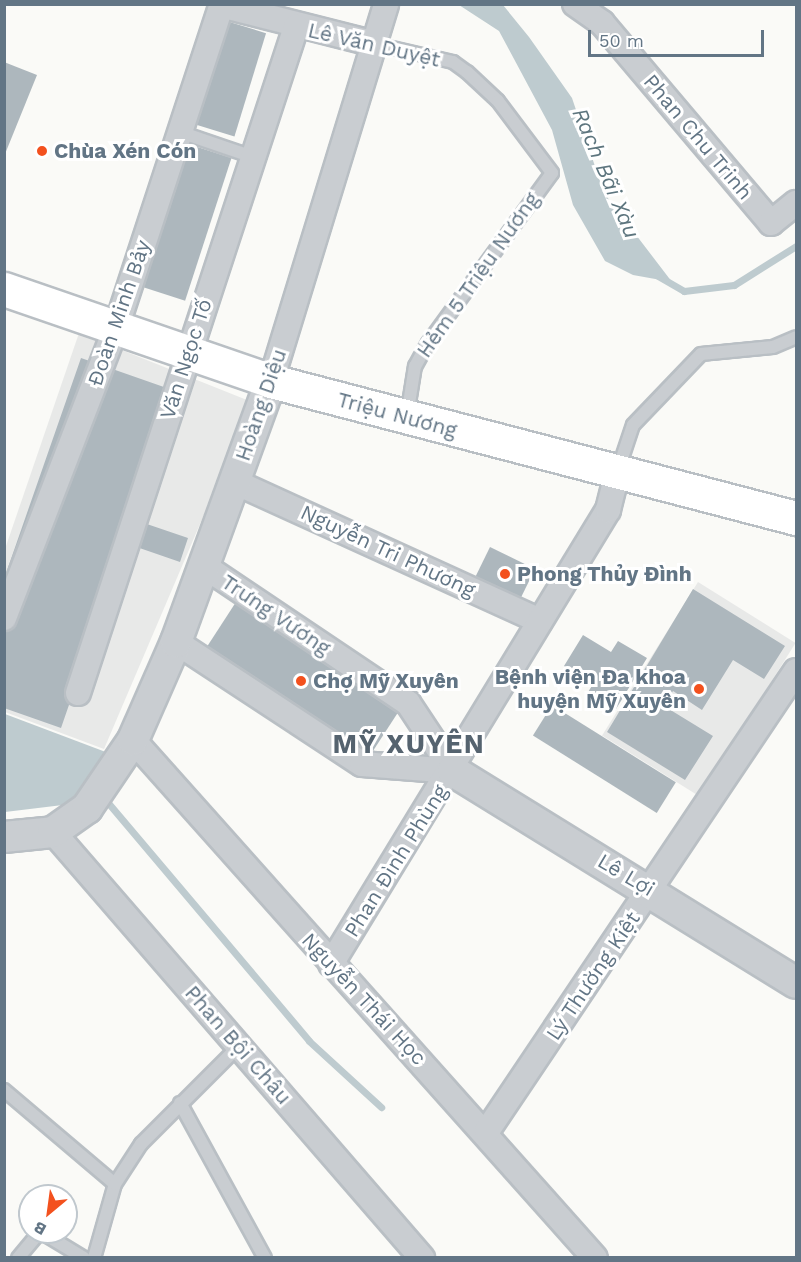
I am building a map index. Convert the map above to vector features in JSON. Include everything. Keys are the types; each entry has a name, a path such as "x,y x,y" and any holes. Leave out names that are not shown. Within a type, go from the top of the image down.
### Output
{"main road":[{"name":"Triệu Nương","path":"4,289 271,381 617,474 796,518"}],"street":[{"name":"Phan Chu Trinh","path":"575,4 602,22 771,224 796,203"},
{"name":"Lê Văn Duyệt","path":"222,5 297,27 375,44"},
{"name":"Đoàn Minh Bảy","path":"4,618 116,328 222,5"},
{"name":"Hoàng Diệu","path":"53,832 87,808 133,740 176,642 271,381 385,9"},
{"name":"Văn Ngọc Tố","path":"78,693 188,352 297,27"},
{"name":"Phan Đình Phùng","path":"331,964 453,771 608,510 617,474"},
{"name":"Nguyễn Tri Phương","path":"235,482 540,621"},
{"name":"Trưng Vương","path":"204,567 408,704 453,771"},
{"path":"176,642 362,764 453,771"},
{"name":"Lý Thường Kiệt","path":"487,1131 651,891 796,671"},
{"name":"Nguyễn Thái Học","path":"133,740 331,964 487,1131 596,1257"},
{"name":"Lê Lợi","path":"453,771 651,891 796,983"},
{"path":"4,837 53,832"},
{"name":"Phan Bội Châu","path":"53,832 422,1257"}],"lane":[{"name":"Lê Văn Duyệt","path":"375,44 453,62 467,72 498,101 552,173"},
{"path":"180,132 253,157"},
{"name":"Hẻm 5 Triệu Nương","path":"406,417 415,366 428,343 552,173"},
{"path":"617,474 633,425 701,354 773,346 796,337"},
{"path":"94,1257 116,1184 141,1144 239,1046"},
{"path":"4,1090 116,1184"},
{"path":"180,1103 265,1257"},
{"path":"18,1257 30,1244"},
{"path":"62,1244 84,1257"}],"shaded area":[{"path":"459,5 503,5 529,37 572,98 604,193 672,282 633,275 605,261 573,205 552,130 499,31"},
{"path":"79,333 252,402 104,749 5,712 5,549"},
{"name":"Bệnh viện Đa khoa huyện Mỹ Xuyên","path":"698,582 796,643 700,796 602,735"},
{"path":"5,714 111,754 71,804 5,812"}],"building":[{"path":"223,20 266,33 234,136 191,123"},
{"path":"4,62 37,75 5,154 4,154"},
{"path":"182,142 231,158 185,301 136,285"},
{"path":"81,358 181,393 138,521 188,538 180,562 125,543 61,728 4,708 4,579"},
{"name":"Phong Thủy Đình","path":"490,547 535,569 519,601 474,579"},
{"name":"Bệnh viện Đa khoa huyện Mỹ Xuyên","path":"693,589 785,646 764,679 733,660 702,710 673,691 664,706 713,736 685,780 607,732"},
{"name":"Chợ Mỹ Xuyên","path":"236,602 400,709 368,758 204,651"},
{"path":"583,635 611,652 618,641 647,658 613,714 585,697 593,684 564,666"},
{"path":"552,705 676,782 657,813 533,736"}],"waterway":[{"name":"Rach Bãi Xàu","path":"658,276 684,291 734,285 796,246"},
{"path":"104,798 309,1041 381,1107"}],"place":[{"name":"Chùa Xén Cón","path":"42,151"},
{"name":"Phong Thủy Đình","path":"505,574"},
{"name":"Chợ Mỹ Xuyên","path":"301,681"},
{"name":"Bệnh viện Đa khoa huyện Mỹ Xuyên","path":"699,689"}],"district":[{"name":"MỸ XUYÊN","path":"409,745"}]}
